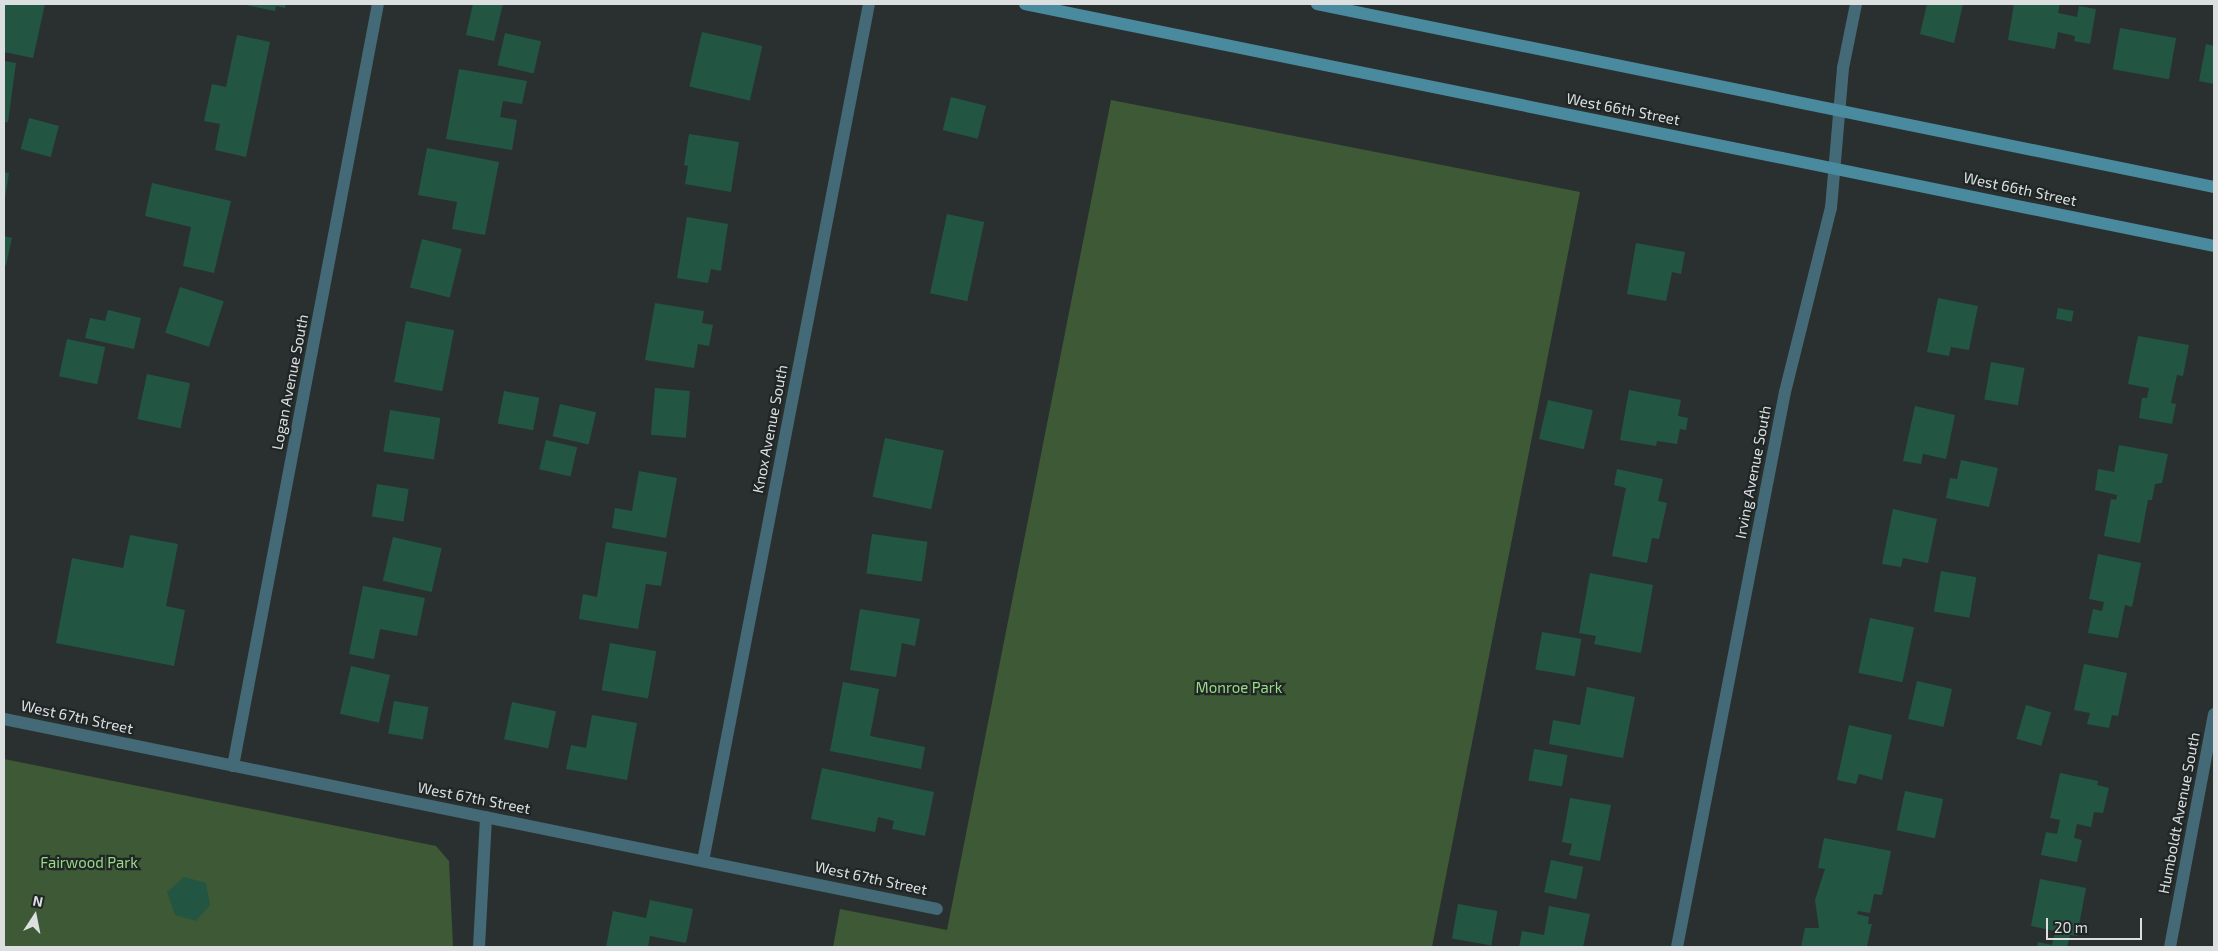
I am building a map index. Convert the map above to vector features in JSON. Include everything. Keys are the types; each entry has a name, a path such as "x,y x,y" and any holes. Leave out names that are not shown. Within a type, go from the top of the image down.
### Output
{"main road":[{"name":"West 66th Street","path":"1025,4 2214,246"},
{"path":"1317,4 1363,8 2214,187"}],"street":[{"name":"Logan Avenue South","path":"233,766 378,4"},
{"name":"Knox Avenue South","path":"703,861 869,4"},
{"name":"Irving Avenue South","path":"1677,947 1785,392 1831,208 1843,68 1856,4"},
{"name":"Humboldt Avenue South","path":"2170,947 2214,714"},
{"name":"West 67th Street","path":"4,719 937,909"},
{"path":"479,947 486,817"}],"green space":[{"name":"Monroe Park","path":"1111,100 1580,192 1432,947 833,947 840,909 947,930"},
{"name":"Fairwood Park","path":"4,759 436,846 449,861 453,947 4,947"}],"building":[{"path":"4,4 45,4 33,58 4,52"},
{"path":"286,4 285,8 276,6 275,11 246,5"},
{"path":"473,4 503,4 494,41 466,35"},
{"path":"1927,4 1963,4 1954,43 1920,34"},
{"path":"2014,4 2060,4 2058,13 2077,17 2079,6 2096,9 2090,44 2074,41 2075,36 2058,32 2055,49 2008,40"},
{"path":"2120,28 2176,38 2169,79 2113,69"},
{"path":"702,32 762,46 750,101 689,87"},
{"path":"505,33 541,41 534,73 498,65"},
{"path":"237,35 270,42 246,157 215,150 220,124 204,121 212,84 226,87"},
{"path":"2206,44 2214,46 2214,84 2199,81"},
{"path":"4,61 16,63 8,122 4,122"},
{"path":"459,69 527,81 522,104 503,101 500,117 517,120 512,150 446,139"},
{"path":"951,97 986,106 978,139 943,130"},
{"path":"29,118 59,126 51,157 21,149"},
{"path":"689,134 739,142 731,192 685,184 688,166 684,165"},
{"path":"427,148 499,162 485,235 452,229 457,202 418,195"},
{"path":"4,172 9,173 5,198 4,198"},
{"path":"152,183 231,201 214,273 183,266 191,227 145,216"},
{"path":"947,214 984,222 967,301 930,293"},
{"path":"687,217 728,224 721,271 711,269 708,283 677,278"},
{"path":"4,236 12,238 6,265 4,265"},
{"path":"422,239 462,249 450,297 410,288"},
{"path":"1636,243 1685,252 1681,274 1672,272 1666,301 1627,294"},
{"path":"180,287 224,301 209,347 165,333"},
{"path":"1938,298 1978,306 1969,350 1951,347 1949,356 1927,352"},
{"path":"655,303 704,311 702,323 713,325 709,346 698,344 694,368 645,360"},
{"path":"2058,308 2074,311 2072,322 2056,319"},
{"path":"108,310 141,318 134,349 85,338 90,318 105,321"},
{"path":"406,321 454,330 442,391 394,382"},
{"path":"2138,336 2189,345 2183,376 2177,375 2171,403 2176,404 2172,424 2139,418 2142,398 2147,398 2149,388 2128,384"},
{"path":"67,339 105,347 97,384 59,376"},
{"path":"1991,362 2024,368 2018,405 1984,399"},
{"path":"147,374 190,383 180,428 137,419"},
{"path":"655,388 690,391 686,438 651,435"},
{"path":"1629,390 1681,400 1678,416 1688,418 1686,430 1680,429 1677,444 1657,441 1656,446 1620,440"},
{"path":"504,391 539,398 533,430 498,423"},
{"path":"1548,400 1593,410 1584,449 1539,439"},
{"path":"560,404 596,412 589,444 553,436"},
{"path":"1915,406 1955,415 1946,459 1923,454 1921,464 1903,461"},
{"path":"390,410 440,418 434,459 383,451"},
{"path":"885,438 944,450 931,509 873,497"},
{"path":"546,440 577,447 570,476 539,469"},
{"path":"2119,445 2168,454 2162,483 2155,484 2152,500 2148,500 2140,543 2104,536 2111,499 2116,500 2117,495 2095,490 2098,469 2114,472"},
{"path":"1961,460 1998,468 1989,507 1946,498 1950,478 1957,479"},
{"path":"1617,469 1663,479 1658,501 1667,503 1659,539 1652,538 1647,563 1612,556 1626,488 1614,485"},
{"path":"639,471 677,478 666,538 612,528 615,508 632,511"},
{"path":"377,484 409,489 403,522 372,517"},
{"path":"1893,509 1937,519 1928,563 1903,558 1901,567 1882,564"},
{"path":"872,534 927,542 922,581 866,574"},
{"path":"130,535 178,544 166,606 185,610 174,666 56,643 72,558 123,568"},
{"path":"393,537 442,548 432,592 383,581"},
{"path":"606,542 667,552 661,586 646,584 638,629 579,619 583,594 597,597"},
{"path":"2098,554 2141,563 2132,607 2125,605 2118,638 2088,633 2093,609 2102,611 2104,602 2089,599"},
{"path":"1941,571 1976,577 1969,618 1934,611"},
{"path":"1590,573 1653,585 1641,653 1594,644 1596,636 1579,633"},
{"path":"363,586 425,598 417,636 380,629 374,659 349,654"},
{"path":"860,609 920,619 915,646 902,643 896,677 850,670"},
{"path":"1870,618 1914,627 1902,682 1858,673"},
{"path":"1542,632 1581,639 1575,676 1535,669"},
{"path":"610,643 656,651 648,698 602,690"},
{"path":"2084,664 2127,673 2118,716 2112,715 2109,728 2087,724 2090,713 2074,710"},
{"path":"351,666 390,675 379,723 340,714"},
{"path":"1917,681 1952,689 1943,727 1908,719"},
{"path":"843,682 879,689 870,736 925,747 921,769 830,751"},
{"path":"1587,687 1635,697 1623,758 1549,744 1553,720 1580,725"},
{"path":"394,701 428,707 423,740 388,733"},
{"path":"512,702 556,711 548,749 504,739"},
{"path":"2026,705 2051,712 2041,746 2016,739"},
{"path":"592,715 637,723 627,780 566,769 571,745 586,748"},
{"path":"1849,725 1892,735 1882,780 1859,774 1856,784 1837,780"},
{"path":"1534,749 1567,755 1562,786 1528,781"},
{"path":"822,768 934,792 925,836 892,829 894,821 878,817 875,832 811,819"},
{"path":"2060,773 2098,781 2097,785 2109,788 2103,813 2094,812 2091,827 2077,824 2074,838 2082,840 2077,862 2041,855 2046,832 2057,834 2060,820 2050,818"},
{"path":"1905,791 1943,799 1935,838 1897,830"},
{"path":"1570,798 1611,805 1600,861 1569,855 1572,844 1562,842"},
{"path":"1824,838 1891,851 1882,895 1874,894 1870,913 1858,911 1857,914 1869,917 1868,924 1872,924 1867,946 1801,947 1805,928 1819,928 1815,900 1825,869 1818,868"},
{"path":"1551,860 1583,867 1576,899 1544,892"},
{"path":"184,877 206,883 210,905 196,921 175,915 167,892"},
{"path":"2040,879 2086,888 2077,936 2070,935 2067,947 2037,947 2038,942 2052,945 2055,931 2031,926"},
{"path":"650,900 693,909 686,943 650,936 648,947 606,947 613,911 646,918"},
{"path":"1458,904 1497,911 1491,945 1452,938"},
{"path":"1549,906 1590,914 1583,947 1519,947 1522,931 1544,935"}]}
